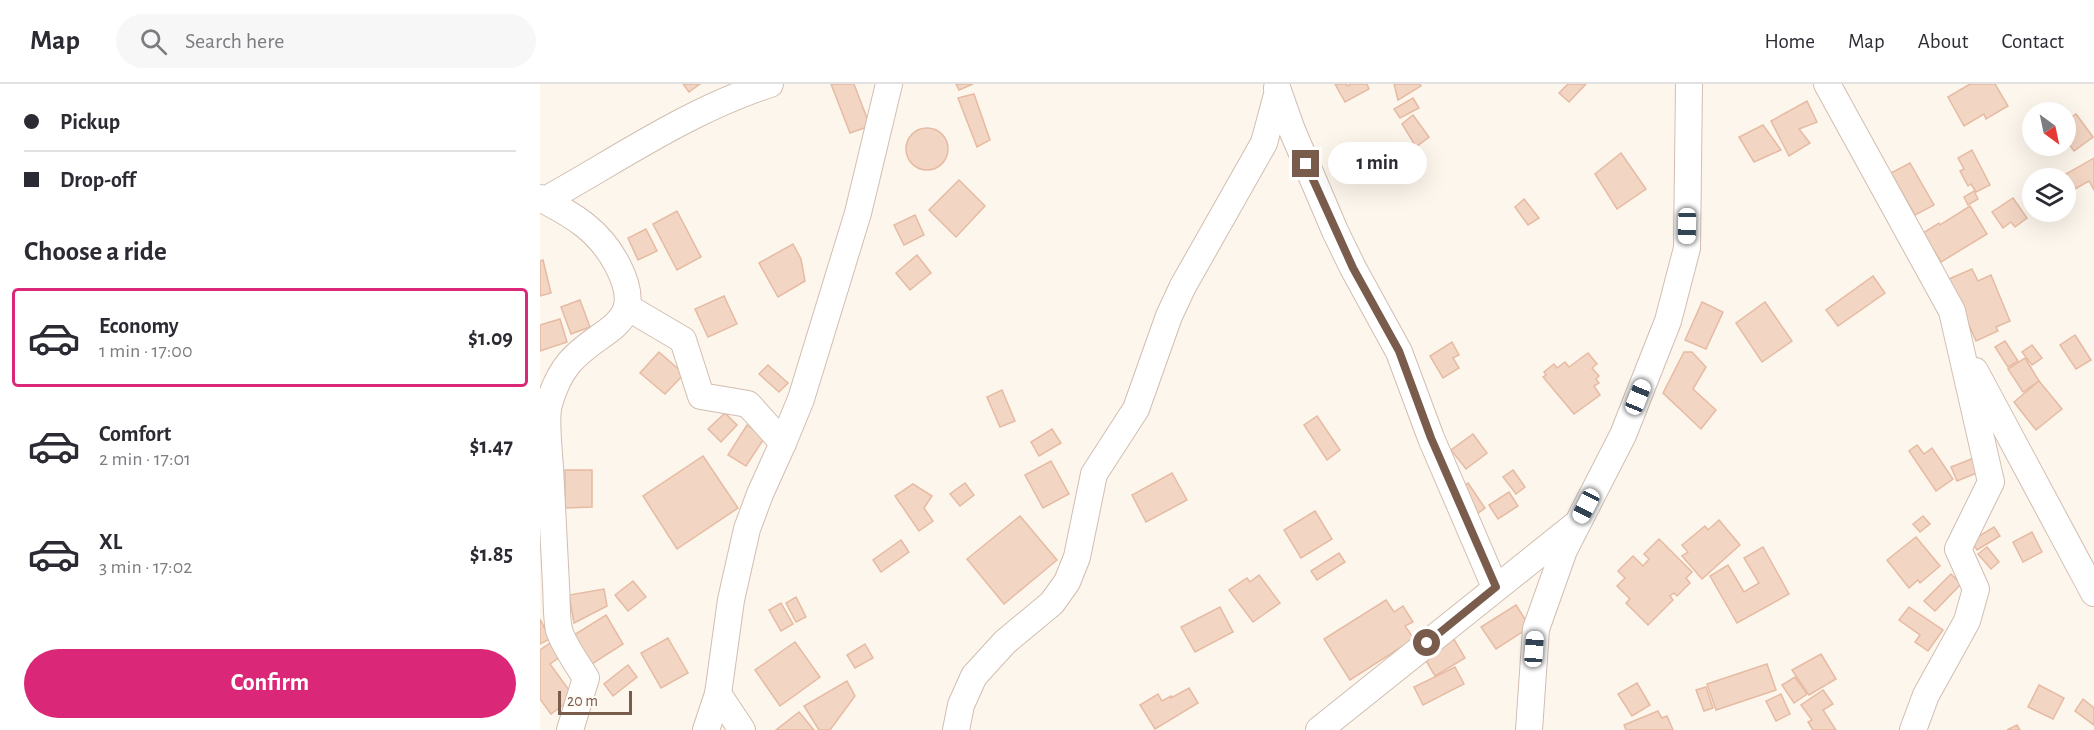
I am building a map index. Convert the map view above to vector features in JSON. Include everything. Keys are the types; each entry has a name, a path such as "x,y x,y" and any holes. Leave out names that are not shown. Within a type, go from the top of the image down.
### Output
{"street":[{"path":"570,730 586,678 559,632 549,406 557,384 569,363 609,332 620,320 627,308 629,296 626,282 610,251 595,233 545,192 677,123 751,90 770,84"},
{"path":"706,730 718,694 731,600 747,529 804,388 858,213 889,84"},
{"path":"1529,730 1536,629 1564,550 1623,435 1668,321 1687,248 1689,84"},
{"path":"1827,84 1952,311 1991,482 1958,549 1976,589 1967,621 1926,695 1913,730"},
{"path":"1277,88 1335,231 1399,351 1431,438 1496,587"},
{"path":"956,730 961,705 974,676 1005,642 1052,603 1067,582 1077,556 1094,474 1136,409 1169,316 1264,143 1277,88"},
{"path":"627,308 683,340 701,396 748,404 783,443"},
{"path":"1959,341 2094,593"},
{"path":"1319,730 1577,524"},
{"path":"718,694 742,730"}],"building":[{"path":"683,84 700,84 689,92"},
{"path":"831,84 854,84 870,126 850,133"},
{"path":"956,84 973,84 959,90"},
{"path":"1335,84 1346,84 1347,86 1367,84 1369,89 1345,102"},
{"path":"1394,84 1420,84 1421,86 1398,100"},
{"path":"1568,84 1586,84 1569,102 1559,93"},
{"path":"1970,84 1995,84 2008,106 1986,119 1984,114 1964,126 1948,97"},
{"path":"974,94 990,140 977,147 958,98"},
{"path":"1413,98 1419,108 1400,118 1394,109"},
{"path":"1807,101 1817,122 1799,129 1810,143 1789,156 1771,121"},
{"path":"2076,114 2093,137 2076,150"},
{"path":"1413,115 1429,137 1416,147 1402,124"},
{"path":"1763,125 1781,150 1754,162 1739,137"},
{"path":"927,128 942,134 948,149 942,164 927,170 912,164 906,149 912,134"},
{"path":"1972,150 1990,185 1976,192 1971,184 1968,186 1960,171 1964,169 1958,158"},
{"path":"1354,152 1365,171 1375,159 1382,171 1371,181 1368,176 1354,183 1342,163"},
{"path":"1621,153 1646,189 1617,209 1595,174"},
{"path":"2094,158 2094,190 2089,181 2076,188 2076,168"},
{"path":"1910,163 1934,205 1915,215 1891,173"},
{"path":"959,180 985,206 956,237 929,210"},
{"path":"1974,191 1978,199 1968,205 1964,197"},
{"path":"2013,198 2022,211 2022,222 2015,227 2011,222 2003,228 1992,212"},
{"path":"1524,199 1539,218 1528,225 1515,207"},
{"path":"1970,206 1987,234 1941,262 1923,233"},
{"path":"677,211 701,257 677,270 653,224"},
{"path":"915,215 924,235 904,245 894,225"},
{"path":"646,229 657,251 638,260 628,238"},
{"path":"793,244 801,259 805,281 778,297 759,263"},
{"path":"917,255 931,273 910,290 896,273"},
{"path":"543,260 551,293 540,296 540,261"},
{"path":"1972,269 1978,281 1991,275 2010,321 1996,327 1998,331 1976,341 1949,279"},
{"path":"1873,276 1885,293 1838,326 1826,310"},
{"path":"724,296 737,324 708,337 695,309"},
{"path":"580,300 590,327 571,334 561,307"},
{"path":"1702,302 1723,312 1706,349 1685,340"},
{"path":"1765,302 1792,341 1762,362 1736,323"},
{"path":"560,319 567,342 540,351 540,325"},
{"path":"2075,335 2091,360 2076,369 2060,345"},
{"path":"2005,341 2018,361 2008,367 1995,347"},
{"path":"1452,342 1459,355 1453,358 1459,368 1443,378 1430,356"},
{"path":"2032,345 2042,358 2032,365 2022,352"},
{"path":"659,352 684,374 665,394 640,373"},
{"path":"1684,352 1692,352 1706,367 1693,389 1716,410 1701,429 1663,393"},
{"path":"1588,353 1597,364 1592,368 1599,376 1596,379 1599,383 1594,386 1600,395 1574,414 1543,377 1546,375 1544,372 1554,364 1557,368 1565,362 1569,367"},
{"path":"2025,358 2039,381 2023,392 2008,369"},
{"path":"768,365 788,383 779,392 759,374"},
{"path":"2039,381 2062,409 2036,430 2014,402"},
{"path":"1002,390 1015,421 1000,427 987,397"},
{"path":"725,413 737,425 721,442 708,429"},
{"path":"1317,416 1340,450 1327,460 1304,425"},
{"path":"747,425 765,437 746,466 728,455"},
{"path":"1052,429 1061,443 1039,456 1031,442"},
{"path":"1473,434 1487,453 1466,469 1451,450"},
{"path":"1917,445 1924,454 1932,448 1953,479 1936,491 1909,451"},
{"path":"703,456 738,508 677,549 643,496"},
{"path":"1974,458 1979,472 1957,481 1951,467"},
{"path":"1051,461 1069,494 1043,508 1025,475"},
{"path":"565,470 592,470 592,507 565,508"},
{"path":"1513,470 1525,487 1516,494 1503,477"},
{"path":"1172,473 1187,500 1146,522 1132,495"},
{"path":"965,483 974,495 960,506 950,494"},
{"path":"1468,483 1485,508 1477,514 1460,489"},
{"path":"913,484 932,496 924,508 933,521 919,531 895,496"},
{"path":"1509,492 1518,506 1498,519 1489,505"},
{"path":"1315,511 1332,539 1301,558 1284,530"},
{"path":"1020,516 1057,560 1004,604 967,559"},
{"path":"1923,516 1930,524 1920,532 1913,524"},
{"path":"1719,520 1740,545 1702,579 1682,556 1688,552 1682,545 1705,526 1708,530"},
{"path":"1994,527 2000,536 1977,550 1971,541"},
{"path":"2032,532 2042,552 2023,562 2013,542"},
{"path":"1916,537 1940,566 1920,583 1918,580 1909,588 1887,560"},
{"path":"1659,539 1692,572 1686,578 1690,583 1677,596 1674,593 1670,596 1673,600 1648,625 1626,603 1630,599 1617,586 1625,578 1618,571 1633,556 1643,566 1649,559 1644,554"},
{"path":"901,540 909,552 881,572 873,560"},
{"path":"1763,547 1789,594 1737,623 1710,576 1728,565 1744,592 1759,583 1744,558"},
{"path":"1987,547 1999,562 1991,569 1978,554"},
{"path":"1339,553 1345,562 1317,580 1311,571"},
{"path":"1951,574 1961,584 1935,611 1924,601"},
{"path":"1259,575 1280,603 1253,622 1229,590 1247,578 1250,582"},
{"path":"633,581 646,597 628,611 615,595"},
{"path":"604,589 607,606 574,623 569,595"},
{"path":"796,597 806,617 796,622 786,603"},
{"path":"1386,600 1394,612 1403,606 1413,622 1405,626 1414,639 1350,680 1324,639"},
{"path":"781,603 793,624 781,631 769,610"},
{"path":"1516,605 1530,627 1496,649 1481,627"},
{"path":"1220,607 1233,632 1195,652 1181,627"},
{"path":"1909,607 1943,630 1928,651 1915,642 1920,635 1899,620"},
{"path":"606,615 623,644 592,664 574,635"},
{"path":"540,619 550,639 540,644"},
{"path":"1452,636 1465,658 1435,676 1422,654"},
{"path":"668,638 688,673 661,688 641,653"},
{"path":"795,642 820,677 780,706 755,670"},
{"path":"550,643 560,657 550,664 574,697 551,714 540,699 540,650"},
{"path":"865,644 873,658 855,668 847,655"},
{"path":"1821,654 1836,679 1809,695 1792,670"},
{"path":"1767,664 1776,690 1716,710 1707,684"},
{"path":"628,665 637,677 613,696 604,684"},
{"path":"1455,667 1464,684 1423,705 1414,687"},
{"path":"1795,677 1807,694 1794,703 1782,685"},
{"path":"847,681 855,696 830,730 819,730 804,706"},
{"path":"1637,683 1650,705 1632,716 1618,694"},
{"path":"2039,685 2064,698 2053,719 2028,707"},
{"path":"1706,687 1713,708 1704,711 1696,690"},
{"path":"1189,688 1198,703 1155,729 1140,705 1158,694 1162,701"},
{"path":"1823,690 1833,704 1823,710 1836,730 1813,730 1808,722 1812,720 1801,705"},
{"path":"1781,694 1790,714 1776,721 1766,701"},
{"path":"2083,699 2094,708 2094,725 2075,711"},
{"path":"1658,711 1662,718 1667,716 1673,730 1626,730 1624,725"},
{"path":"799,712 814,730 776,730"},
{"path":"2017,725 2020,730 2007,730"}],"route":[{"path":"1306,164 1353,268 1399,351 1431,438 1496,587 1427,643"}]}
